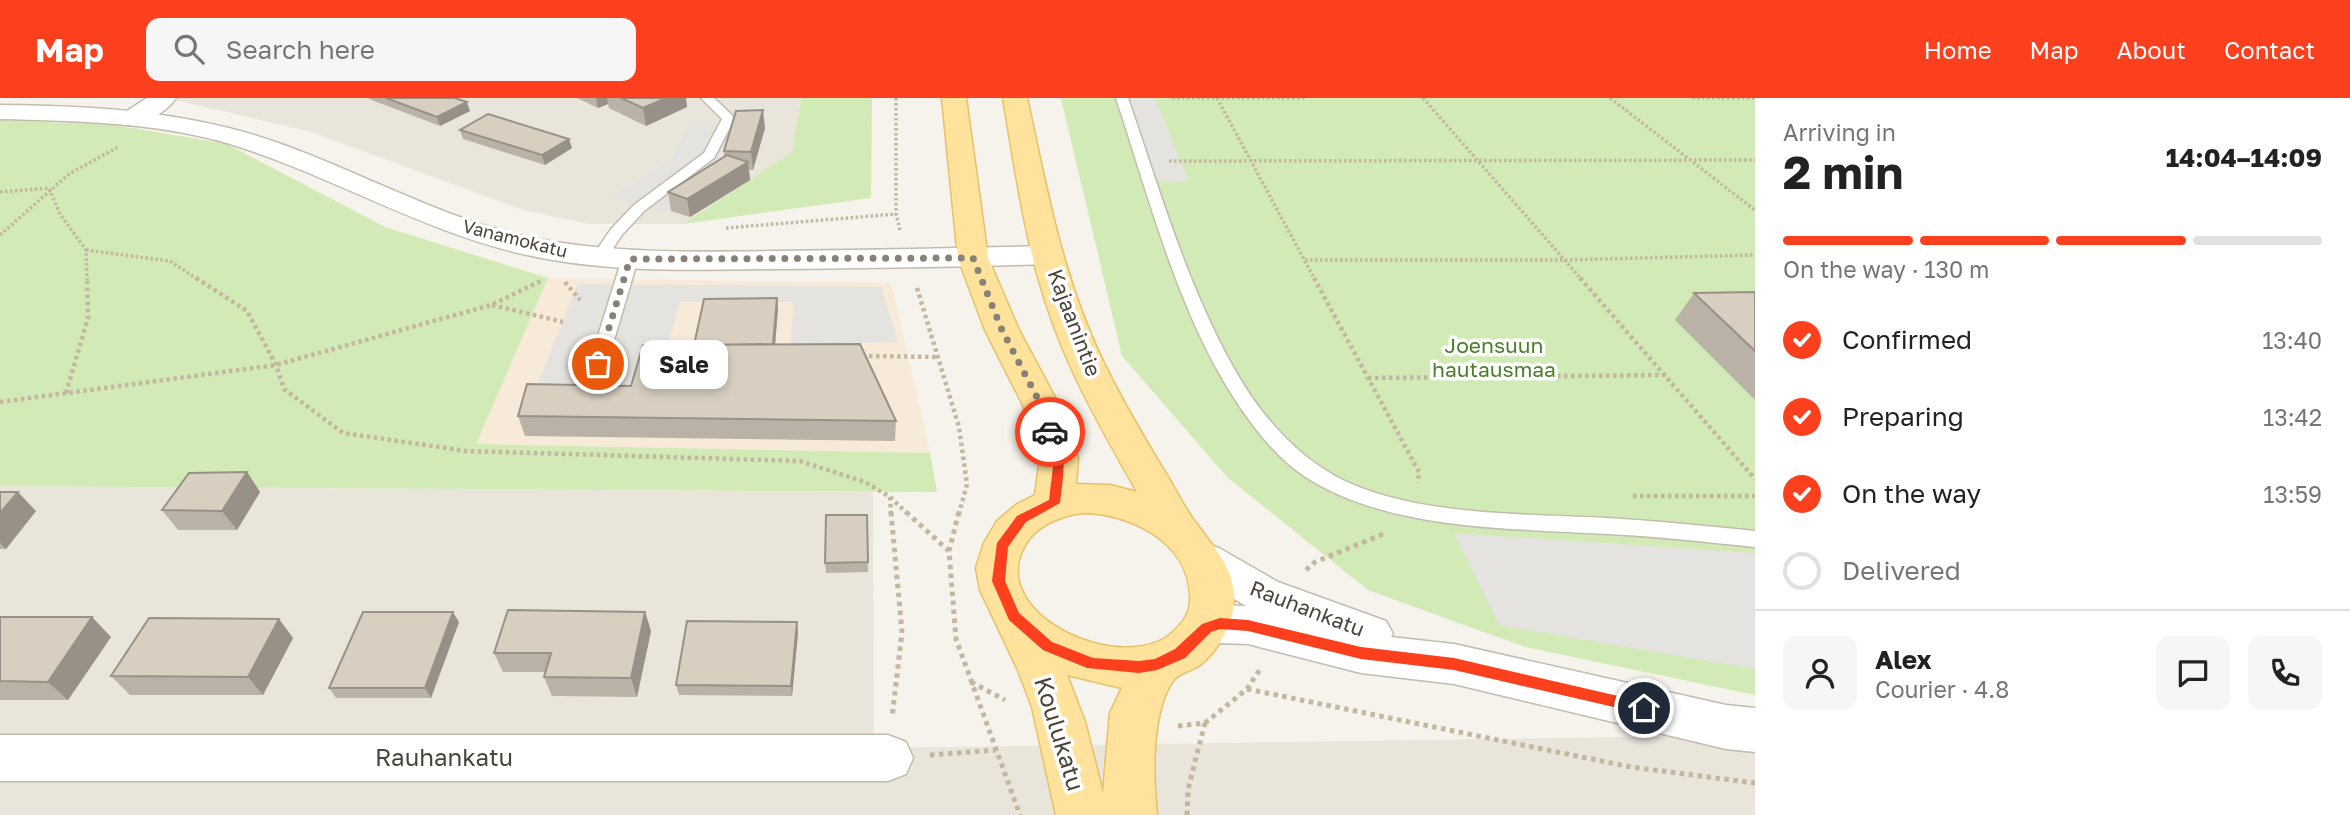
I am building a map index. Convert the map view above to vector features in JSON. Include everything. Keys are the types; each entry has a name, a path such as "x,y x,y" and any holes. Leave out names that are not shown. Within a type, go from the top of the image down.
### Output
{"main road":[{"path":"954,98 973,258 1002,330 1041,405 1059,458 1054,503"},
{"name":"Kajaanintie","path":"1015,98 1048,255 1072,331 1191,545"},
{"path":"1085,498 1118,501 1150,512 1191,545 1214,594 1206,628 1180,653 1157,664 1139,667 1092,664 1047,646 1014,616 998,581 1002,547 1021,519 1054,503 1085,498"},
{"name":"Koulukatu","path":"1014,616 1050,690 1063,730 1082,815"},
{"path":"1131,815 1129,795 1134,713 1157,664"}],"street":[{"path":"129,131 164,98"},
{"name":"Vanamokatu","path":"0,113 89,114 129,131 236,138 271,149 430,216 527,245 600,257 909,259 1048,255"},
{"name":"Rauhankatu","path":"1191,545 1227,578 1262,595 1454,664"},
{"name":"Rauhankatu","path":"1206,628 1220,624 1248,625 1361,653 1454,664 1726,727 1755,730"},
{"name":"Rauhankatu","path":"0,758 888,758"}],"lane":[{"path":"600,257 617,232 639,208 709,155 729,118 707,98"},
{"path":"1122,98 1200,315 1224,367 1271,433 1310,471 1349,491 1410,509 1509,521 1755,539"},
{"path":"592,384 630,259"}],"path":[{"path":"896,98 896,214 959,427 967,484"},
{"path":"1172,98 1305,98"},
{"path":"1423,98 1755,479"},
{"path":"1610,98 1755,210"},
{"path":"1692,98 1755,98"},
{"path":"1218,99 1419,472 1416,494"},
{"path":"0,235 49,188 129,131"},
{"path":"1144,161 1755,160"},
{"path":"0,191 49,188"},
{"path":"49,188 60,214 86,250 88,318 66,393"},
{"path":"724,228 896,214"},
{"path":"86,250 170,261 247,311 276,365 284,389 343,433 466,451 800,461 865,482 890,498 949,551"},
{"path":"1305,260 1563,260 1755,256"},
{"path":"0,402 276,365 491,304 551,276"},
{"path":"491,304 563,322"},
{"path":"855,356 938,357"},
{"path":"1368,378 1667,375"},
{"path":"890,498 902,632 888,758 996,750"},
{"path":"971,682 1020,815"},
{"path":"1247,689 1631,767 1755,783"},
{"path":"1187,815 1188,789 1205,723"}],"shaded area":[{"path":"167,98 801,98 792,152 683,224 589,224 523,210 311,132"},
{"path":"1129,98 1155,98 1189,182 1158,181"},
{"path":"722,117 740,119 722,174 664,211 610,198 671,160 689,123 718,124"},
{"path":"548,278 891,283 930,453 475,444"},
{"path":"578,284 881,287 898,342 861,343 859,359 789,358 794,302 680,302 666,352 630,398 532,398"},
{"path":"0,486 873,492 874,748 1755,735 1755,815 0,815"},
{"path":"1454,533 1755,553 1755,669 1499,625"}],"green space":[{"path":"801,98 872,98 871,198 683,224 792,152"},
{"name":"Joensuun hautausmaa","path":"1061,98 1755,98 1755,695 1525,647 1368,590 1227,477 1122,356"},
{"path":"0,120 114,125 227,144 385,227 548,278 476,444 930,453 937,492 0,486"}],"building":[{"path":"386,98 455,98 467,102 437,117"},
{"path":"621,98 666,98 643,108"},
{"path":"763,110 751,152 724,151 736,111"},
{"path":"488,114 569,139 542,155 460,130"},
{"path":"727,155 748,162 687,199 668,192"},
{"path":"1755,292 1755,351 1694,293"},
{"path":"777,298 773,344 694,345 704,299"},
{"path":"860,344 896,421 518,416 527,384 631,386 643,345"},
{"path":"247,472 222,511 162,510 189,473"},
{"path":"0,492 18,492 0,513"},
{"path":"826,515 867,515 868,562 825,563"},
{"path":"508,610 645,612 631,678 544,677 551,653 494,653"},
{"path":"363,612 453,612 425,688 329,688"},
{"path":"0,617 92,617 48,682 0,681"},
{"path":"149,618 279,619 248,677 111,676"},
{"path":"687,621 797,622 791,686 676,685"}],"way so far":[{"path":"598,364 630,259 736,261 973,258 1002,330 1041,405 1050,432"}],"place":[{"name":"Sale","path":"598,364"}],"route":[{"path":"1050,432 1059,458 1054,503 1021,519 1002,547 998,581 1014,616 1047,646 1092,664 1139,667 1157,664 1180,653 1206,628 1220,624 1248,625 1361,653 1454,664 1644,708"}]}
